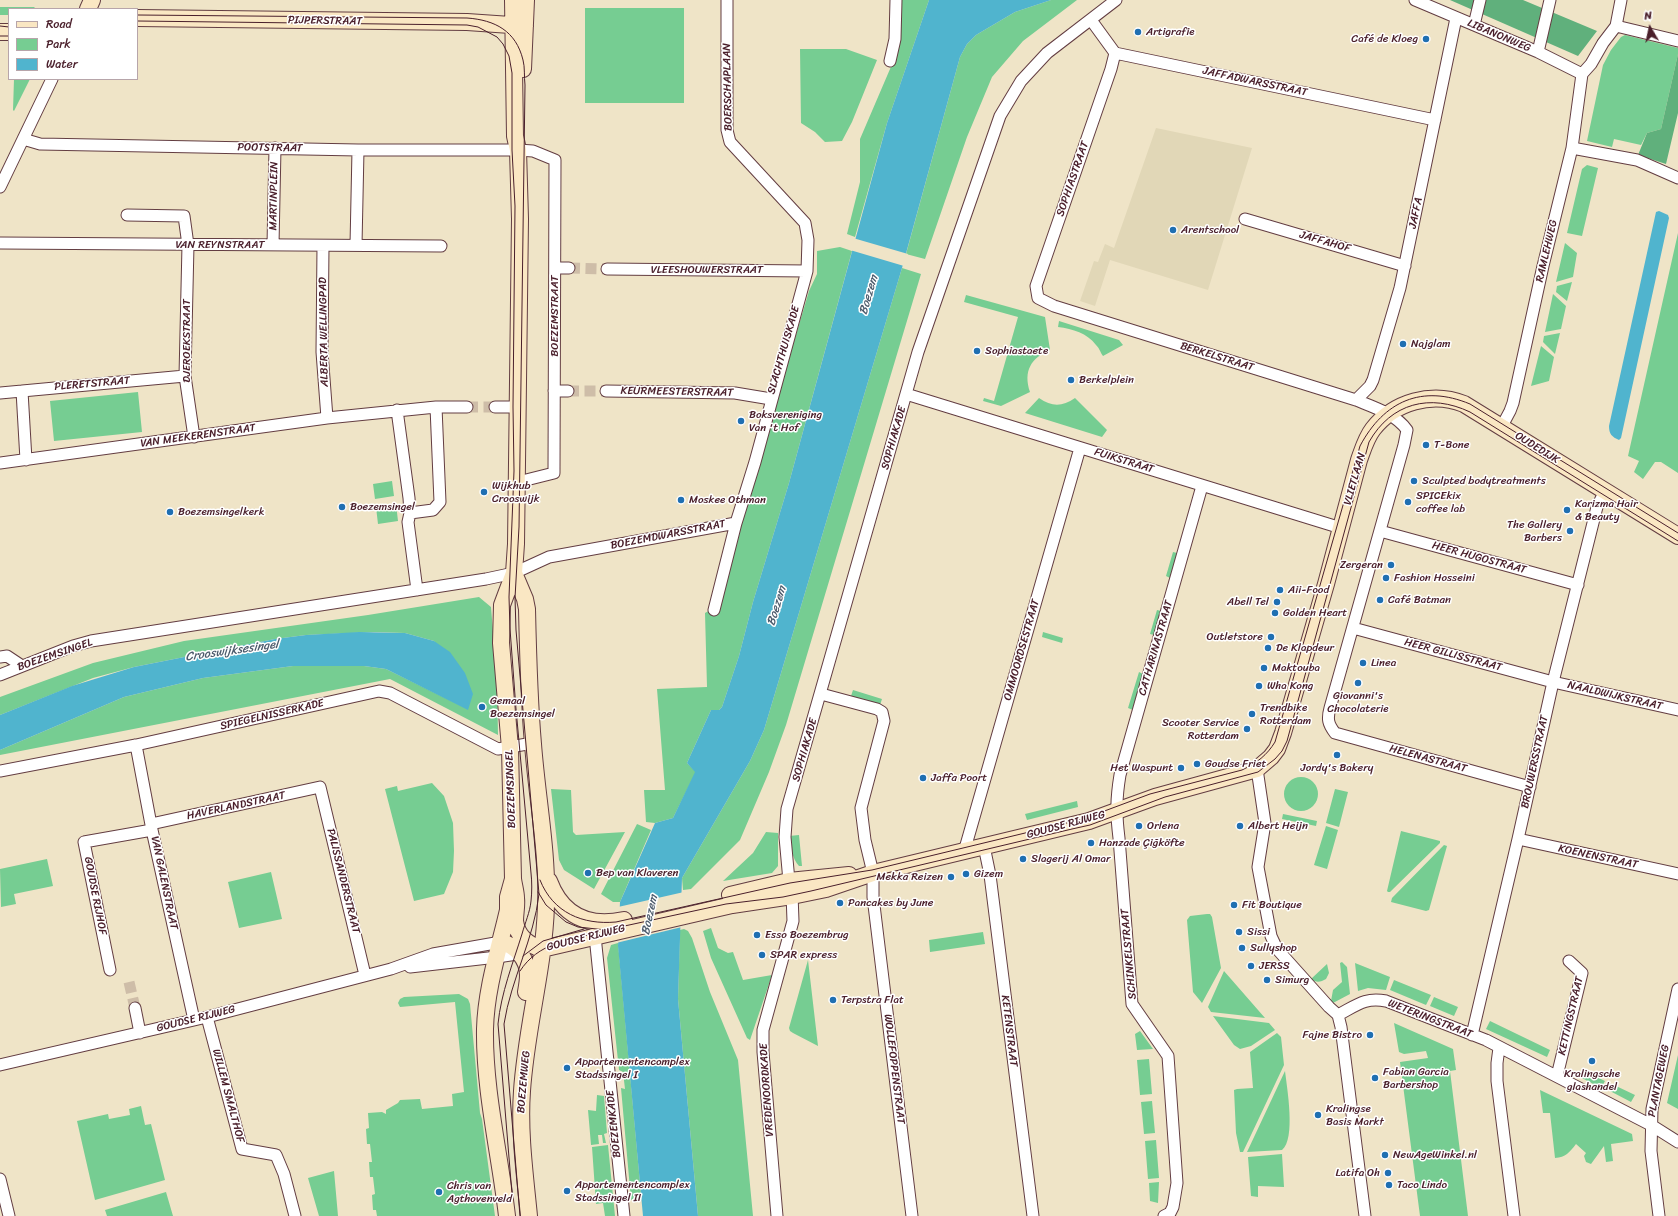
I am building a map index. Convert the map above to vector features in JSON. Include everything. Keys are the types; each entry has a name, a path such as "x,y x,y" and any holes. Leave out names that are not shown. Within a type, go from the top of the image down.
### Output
{"main road":[{"path":"513,0 519,25"},
{"path":"513,880 516,898 515,919 518,929 527,942 534,947 542,949 547,876 533,743 527,609 525,599 514,572 518,482 517,407 520,219 518,150 515,136 515,71 519,25 526,0"},
{"name":"PIJPERSTRAAT","path":"138,18 467,22 519,25"},
{"name":"OUDEDIJK","path":"1388,414 1402,406 1419,400 1440,398 1464,404 1502,426 1678,536"},
{"name":"VLIETLAAN","path":"1258,769 1271,757 1281,741 1342,528 1359,460 1365,443 1375,427 1388,414"},
{"name":"BOEZEMSINGEL","path":"498,957 513,880 510,748 501,643 502,605 514,572"},
{"name":"GOUDSE RIJWEG","path":"542,949 595,936 616,927 790,888 833,887 873,873 1089,821 1172,791 1258,769"},
{"name":"GOUDSE RIJWEG","path":"547,876 557,900 570,912 589,921 606,923 616,927"},
{"path":"501,942 510,945 520,954 528,973 524,1009 525,1057"},
{"name":"BOEZEMWEG","path":"529,1216 521,1120 525,1057 536,996 542,949"},
{"path":"498,957 487,999 485,1029 486,1059 507,1216"}],"street":[{"name":"BOERSCHAPLAAN","path":"727,0 727,130 730,142 805,223 808,240 807,271"},
{"path":"890,61 895,39 896,0"},
{"path":"1115,53 1091,20 1116,0"},
{"name":"LIBANONWEG","path":"1415,0 1538,52 1582,74"},
{"path":"1474,25 1480,0"},
{"path":"1538,52 1550,0"},
{"path":"1582,74 1591,64 1603,43 1616,26 1621,0"},
{"name":"JAFFA","path":"1356,400 1370,386 1373,380 1400,288 1456,18"},
{"name":"SOPHIAKADE","path":"790,888 785,837 786,817 918,352 1000,116 1021,81 1047,53 1091,20"},
{"path":"1616,26 1678,41"},
{"name":"JAFFADWARSSTRAAT","path":"1115,53 1435,120"},
{"name":"SOPHIASTRAAT","path":"1045,302 1038,298 1036,286 1115,53"},
{"name":"RAMLEHWEG","path":"1502,426 1513,402 1543,266 1572,148 1582,74"},
{"path":"0,186 52,80"},
{"name":"POOTSTRAAT","path":"23,139 40,144 358,150 518,150"},
{"name":"MARTINPLEIN","path":"273,245 275,148"},
{"path":"1572,148 1637,160 1678,178"},
{"path":"356,245 358,150"},
{"name":"BOEZEMSTRAAT","path":"518,150 533,151 555,160 554,474 518,482"},
{"name":"DJEROEKSTRAAT","path":"127,215 184,216 188,245 185,376 194,437"},
{"name":"JAFFAHOF","path":"1245,219 1405,266"},
{"name":"VAN REYNSTRAAT","path":"0,243 441,246"},
{"name":"ALBERTA WELLINGPAD","path":"324,246 322,352 327,418"},
{"path":"555,268 569,268"},
{"name":"VLEESHOUWERSTRAAT","path":"607,269 807,271"},
{"name":"SLACHTHUISKADE","path":"736,523 755,462 807,271"},
{"name":"BERKELSTRAAT","path":"1045,302 1356,400 1388,414"},
{"name":"PLERETSTRAAT","path":"0,393 185,376"},
{"path":"22,391 26,460"},
{"path":"554,391 568,391"},
{"name":"KEURMEESTERSTRAAT","path":"606,391 735,393 771,400"},
{"name":"FUIKSTRAAT","path":"906,394 1342,528"},
{"path":"410,513 433,510 440,502 436,407"},
{"name":"VAN MEEKERENSTRAAT","path":"0,463 327,418 397,410 436,407 467,407"},
{"path":"494,407 517,407"},
{"path":"397,410 410,513 408,522 417,590"},
{"path":"1353,628 1407,430 1404,424 1388,414"},
{"name":"OMMOORDSESTRAAT","path":"964,852 1080,448"},
{"name":"CATHARINASTRAAT","path":"1115,811 1120,775 1202,486"},
{"name":"BROUWERSSTRAAT","path":"1472,1035 1553,682 1597,507 1605,491"},
{"name":"BOEZEMDWARSSTRAAT","path":"514,572 549,557 736,523 714,610"},
{"name":"HEER HUGOSTRAAT","path":"1380,531 1578,585"},
{"name":"BOEZEMSINGEL","path":"0,675 73,646 91,641 486,579 514,572"},
{"name":"HEER GILLISSTRAAT","path":"1353,628 1553,682"},
{"name":"HELENASTRAAT","path":"1353,628 1328,719 1329,725 1335,733 1530,787"},
{"path":"0,657 7,656 22,666"},
{"name":"NAALDWIJKSTRAAT","path":"1553,682 1678,710"},
{"name":"SPIEGELNISSERKADE","path":"0,770 136,745 380,691 390,693 498,749 533,743"},
{"name":"WOLLEFOPPENSTRAAT","path":"821,694 877,709 882,712 884,721 862,808 865,840 873,873 873,897 912,1216"},
{"name":"VAN GALENSTRAAT","path":"136,745 152,827 194,1020"},
{"path":"1258,769 1265,823 1258,867 1271,936 1277,949 1325,1003 1338,1015 1341,1027 1365,1216"},
{"name":"HAVERLANDSTRAAT","path":"152,827 320,787"},
{"name":"PALISSANDERSTRAAT","path":"320,787 365,975"},
{"name":"SCHINKELSTRAAT","path":"1115,811 1125,907 1132,1004 1168,1056 1177,1183 1173,1207 1170,1213 1164,1216"},
{"name":"GOUDSE RIJHOF","path":"110,970 84,842 152,827"},
{"name":"KOENENSTRAAT","path":"1518,839 1678,874"},
{"name":"KETENSTRAAT","path":"984,846 990,876 1033,1216"},
{"name":"VREDENOORDKADE","path":"777,1216 764,1074 763,1030 792,921 790,888"},
{"name":"BOEZEMKADE","path":"595,936 624,1216"},
{"name":"GOUDSE RIJWEG","path":"391,969 433,954 501,942"},
{"name":"GOUDSE RIJWEG","path":"0,1065 207,1017 391,969 498,957 542,949"},
{"name":"KETTINGSTRAAT","path":"1557,1076 1582,973 1570,961"},
{"name":"PLANTAGEWEG","path":"1659,1216 1651,1151 1652,1109 1678,989"},
{"name":"WETERINGSTRAAT","path":"1338,1015 1361,1002 1374,999 1386,1001 1486,1040 1651,1125 1678,1142"},
{"path":"135,1008 140,1033"},
{"name":"WILLEM SMALTHOF","path":"207,1017 242,1149 276,1155 284,1174 295,1216"},
{"path":"1499,1048 1497,1081 1514,1216"},
{"path":"0,1179 9,1216"}],"shaded area":[{"name":"Arentschool","path":"1156,128 1252,148 1208,290 1110,260 1095,306 1080,301 1094,261 1098,262 1105,244 1114,248"}],"green space":[{"path":"902,0 929,0 887,123 855,237 847,234 860,182 860,139 899,48"},
{"path":"1051,0 1077,0 1023,41 992,77 967,137 925,259 906,254 960,57 967,44 976,35 1015,12"},
{"path":"1450,0 1523,0 1597,31 1578,56"},
{"path":"0,7 35,8 8,8 8,15 0,15"},
{"path":"585,8 684,8 684,103 585,103"},
{"path":"1625,35 1678,48 1678,54 1661,129 1647,133 1641,145 1614,139 1612,147 1587,141 1603,65 1611,50 1621,37"},
{"path":"800,49 846,49 877,60 852,122 842,141 825,142 815,132 801,123"},
{"path":"1678,54 1678,113 1666,164 1638,155 1647,133 1661,129"},
{"path":"14,80 30,80 14,111"},
{"path":"1587,165 1598,168 1582,236 1567,233 1582,169"},
{"path":"1678,233 1678,473 1661,462 1655,462 1643,479 1634,472 1639,461 1628,456"},
{"path":"1565,243 1577,253 1573,277 1556,282"},
{"path":"840,247 852,251 789,483 753,602 739,656 722,707 719,710 711,710 687,763 696,772 673,818 655,823 646,822 644,790 665,790 657,689 707,687 705,613 719,605 733,547 809,291 817,274 817,251"},
{"path":"902,268 921,274 786,725 769,772 740,840 691,889 683,890 682,878 750,761 764,730"},
{"path":"1572,282 1567,301 1556,292 1557,286"},
{"path":"1553,294 1566,306 1561,329 1545,332"},
{"path":"966,295 1045,317 1050,350 1043,353 1033,361 1030,366 1028,372 1028,384 1030,392 1001,406 983,401 984,398 994,401 1018,317 964,302"},
{"path":"1059,321 1119,340 1123,345 1103,356 1097,346 1088,337 1074,330 1058,327"},
{"path":"1560,333 1555,354 1543,342 1544,336"},
{"path":"1541,346 1554,357 1549,381 1531,386"},
{"path":"138,392 142,432 54,441 50,401"},
{"path":"1039,398 1048,403 1057,405 1066,403 1075,398 1107,430 1102,437 1025,413"},
{"path":"392,481 394,496 375,499 373,484"},
{"path":"396,504 398,521 378,524 376,507"},
{"path":"1173,552 1177,553 1170,578 1166,576"},
{"path":"479,597 491,607 497,681 498,735 390,679 0,755 0,750 124,697 203,678 293,666 364,666 386,669 468,709 434,641 405,633 374,632 306,635 275,639 134,667 93,678 0,715 0,697 93,663 184,641 368,615"},
{"path":"1157,610 1161,611 1154,635 1150,634"},
{"path":"1043,632 1063,638 1062,643 1042,637"},
{"path":"1139,672 1143,674 1133,710 1128,708"},
{"path":"853,690 882,699 880,705 851,696"},
{"path":"1298,777 1304,777 1308,778 1315,784 1318,794 1317,801 1311,808 1304,811 1298,811 1294,810 1287,804 1284,797 1284,791 1285,787 1291,780"},
{"path":"432,783 444,796 453,823 453,872 444,894 414,901 385,789 397,786 398,791"},
{"path":"551,789 571,790 573,832 576,835 625,832 594,889 564,870 559,860"},
{"path":"1335,789 1348,792 1339,827 1326,823"},
{"path":"1077,801 1078,807 1027,820 1025,814"},
{"path":"1283,814 1317,821 1316,826 1282,819"},
{"path":"637,824 651,830 620,902 613,902 601,894"},
{"path":"1326,826 1338,830 1327,869 1314,865"},
{"path":"1401,831 1440,841 1440,843 1390,892 1388,892 1387,891"},
{"path":"766,832 778,833 778,866 772,873 723,881 753,853"},
{"path":"799,835 802,866 799,866 795,860 789,836"},
{"path":"1444,845 1447,846 1429,910 1426,911 1391,902 1392,898"},
{"path":"47,859 53,886 14,894 16,904 1,907 0,869"},
{"path":"271,872 282,919 239,928 228,882"},
{"path":"1210,914 1212,917 1221,968 1202,1003 1193,992 1187,920 1190,916"},
{"path":"711,928 718,948 728,953 733,952 743,980 772,975 750,1040 747,1038 711,958 703,931"},
{"path":"684,929 688,931 692,938 710,992 738,1060 753,1216 698,1216 678,999 680,930"},
{"path":"983,932 985,944 930,952 929,940"},
{"path":"618,943 641,1194 631,1200 621,1088 625,1089 623,1072 619,1070 607,958 611,945"},
{"path":"808,960 818,1046 793,1033 789,1028"},
{"path":"1342,962 1347,967 1350,994 1333,1003 1331,1001 1333,990 1342,982 1340,963"},
{"path":"1355,963 1390,977 1386,990 1368,988 1358,991"},
{"path":"1327,964 1329,973 1326,979 1318,982 1311,979"},
{"path":"1224,971 1265,1018 1211,1012 1208,1007"},
{"path":"1394,980 1431,995 1426,1005 1390,990"},
{"path":"459,994 468,999 470,1004 480,1113 495,1216 377,1216 376,1210 373,1210 372,1195 375,1194 373,1177 370,1177 369,1162 372,1162 370,1144 367,1144 366,1129 369,1128 368,1113 382,1112 386,1114 386,1110 398,1103 400,1100 420,1099 422,1109 453,1106 452,1094 464,1092 455,1002 400,1007 398,1003 400,999 404,997"},
{"path":"1434,997 1458,1007 1454,1016 1430,1006"},
{"path":"1213,1016 1269,1023 1275,1030 1251,1046 1240,1049 1234,1045"},
{"path":"1490,1021 1550,1050 1547,1057 1486,1029"},
{"path":"1394,1023 1453,1049 1456,1070 1450,1071 1468,1216 1420,1216 1400,1062 1428,1058 1426,1051 1404,1054 1399,1052"},
{"path":"1140,1031 1153,1049 1137,1050 1135,1034"},
{"path":"1277,1033 1281,1037 1284,1065 1243,1152 1240,1152 1236,1133 1234,1090 1253,1088 1250,1052"},
{"path":"1678,1055 1678,1109 1667,1103"},
{"path":"1149,1059 1152,1094 1140,1095 1137,1060"},
{"path":"1285,1071 1290,1113 1289,1135 1286,1144 1282,1150 1247,1152"},
{"path":"1584,1071 1605,1081 1601,1088 1580,1077"},
{"path":"1614,1085 1635,1095 1631,1102 1610,1091"},
{"path":"1540,1090 1632,1134 1633,1141 1611,1144 1613,1161 1606,1162 1604,1146 1591,1164 1586,1162 1584,1156 1586,1153 1576,1144 1567,1154 1562,1157 1555,1158 1550,1113 1543,1113"},
{"path":"597,1095 604,1096 607,1133 604,1134 606,1143 603,1143 602,1135 598,1135 599,1144 591,1145 588,1110 596,1111"},
{"path":"1152,1101 1155,1133 1144,1134 1141,1102"},
{"path":"141,1106 145,1125 151,1124 165,1180 95,1200 77,1121 108,1114 109,1119 130,1115 129,1109"},
{"path":"1156,1140 1159,1178 1148,1179 1145,1141"},
{"path":"608,1145 615,1216 605,1216 603,1203 596,1204 592,1147"},
{"path":"1282,1154 1284,1187 1258,1186 1258,1197 1251,1196 1248,1157"},
{"path":"334,1171 338,1216 319,1216 308,1178"},
{"path":"1159,1182 1158,1203 1150,1201 1149,1183"},
{"path":"166,1192 173,1216 107,1216 105,1210"}],"water":[{"name":"Boezem","path":"929,0 1051,0 1015,12 976,35 967,44 960,57 902,268 764,730 750,761 682,878 678,999 698,1216 643,1216 618,946 620,902 655,823 673,818 695,772 687,763 711,710 719,710 722,707 739,656 753,602 789,483 887,123"},
{"path":"1659,211 1668,215 1669,218 1621,438 1619,440 1611,435 1609,426 1656,212"},
{"name":"Crooswijksesingel","path":"359,632 405,633 434,641 450,652 465,673 473,694 468,710 386,669 364,666 293,666 203,678 124,697 0,750 0,715 72,686 134,667 275,639 306,635"}],"pier":[{"path":"853,238 908,254 904,266 850,250"},
{"path":"684,892 682,927 616,943 618,907"}],"tunnel":[{"path":"569,268 607,269"},
{"path":"568,391 606,391"},
{"path":"467,407 495,407"},
{"path":"129,982 135,1008"}],"tram line":[{"path":"138,15 467,18 487,21 503,29 510,34 520,50 524,66 525,85 519,527 515,598 516,630 539,894 528,943 507,1007 504,1024 520,1216"},
{"path":"138,21 467,25 478,27 497,37 503,44 509,56 512,73 512,150 515,206 513,407 514,471 509,597 516,709 532,887 530,909 511,967 498,1024 512,1194"},
{"path":"0,26 8,27"},
{"path":"0,36 8,36"},
{"path":"540,880 553,901 561,909 570,914 581,919 592,921 616,922 790,883 872,870 1083,819 1150,794 1242,770 1265,755 1275,742 1360,446 1370,430 1381,418 1393,408 1406,401 1420,397 1436,396 1452,398 1470,404 1678,533"},
{"path":"538,892 546,905 566,922 578,927 606,930 726,904 783,897 811,891 1090,825 1165,797 1258,772 1275,759 1282,751 1287,741 1369,442 1388,418 1400,410 1413,405 1440,403 1455,406 1470,412 1678,541"},
{"path":"523,956 543,941 584,929"},
{"path":"520,971 527,962 545,948 566,940 599,933"}],"place":[{"name":"Artigrafie","path":"1138,32"},
{"name":"Café de Kloeg","path":"1426,39"},
{"name":"Arentschool","path":"1173,230"},
{"name":"Najglam","path":"1403,344"},
{"name":"Sophiastaete","path":"977,351"},
{"name":"Berkelplein","path":"1071,380"},
{"name":"Boksvereniging Van 't Hof","path":"741,421"},
{"name":"T-Bone","path":"1426,445"},
{"name":"Sculpted bodytreatments","path":"1414,481"},
{"name":"Wijkhub Crooswijk","path":"484,492"},
{"name":"Moskee Othman","path":"681,500"},
{"name":"SPICEkix coffee lab","path":"1408,502"},
{"name":"Boezemsingel","path":"342,507"},
{"name":"Karizma Hair & Beauty","path":"1567,510"},
{"name":"Boezemsingelkerk","path":"170,512"},
{"name":"The Gallery Barbers","path":"1570,531"},
{"name":"Zergeran","path":"1391,565"},
{"name":"Fashion Hosseini","path":"1386,578"},
{"name":"Aii-Food","path":"1280,590"},
{"name":"Café Batman","path":"1380,600"},
{"name":"Abell Tel","path":"1277,602"},
{"name":"Golden Heart","path":"1275,613"},
{"name":"Outletstore","path":"1271,637"},
{"name":"De Klapdeur","path":"1268,648"},
{"name":"Linea","path":"1363,663"},
{"name":"Maktouba","path":"1264,668"},
{"name":"Giovanni's Chocolaterie","path":"1358,683"},
{"name":"Wha Kong","path":"1259,686"},
{"name":"Gemaal Boezemsingel","path":"482,707"},
{"name":"Trendbike Rotterdam","path":"1252,714"},
{"name":"Scooter Service Rotterdam","path":"1247,729"},
{"name":"Jordy's Bakery","path":"1337,755"},
{"name":"Goudse Friet","path":"1197,764"},
{"name":"Het Waspunt","path":"1181,768"},
{"name":"Jaffa Poort","path":"923,778"},
{"name":"Orlena","path":"1139,826"},
{"name":"Albert Heijn","path":"1240,826"},
{"name":"Hanzade Çiğköfte","path":"1091,843"},
{"name":"Slagerij Al Omar","path":"1023,859"},
{"name":"Bep van Klaveren","path":"588,873"},
{"name":"Gizem","path":"966,874"},
{"name":"Mekka Reizen","path":"951,877"},
{"name":"Pancakes by June","path":"840,903"},
{"name":"Fit Boutique","path":"1234,905"},
{"name":"Sissi","path":"1239,932"},
{"name":"Esso Boezembrug","path":"757,935"},
{"name":"Sullyshop","path":"1242,948"},
{"name":"SPAR express","path":"762,955"},
{"name":"JERSS","path":"1251,966"},
{"name":"Simurg","path":"1267,980"},
{"name":"Terpstra Flat","path":"833,1000"},
{"name":"Fajne Bistro","path":"1370,1035"},
{"name":"Kralingsche glashandel","path":"1592,1061"},
{"name":"Appartementencomplex Stadssingel I","path":"567,1068"},
{"name":"Fabian Garcia Barbershop","path":"1375,1078"},
{"name":"Kralingse Basis Markt","path":"1318,1115"},
{"name":"NewAgeWinkel.nl","path":"1385,1155"},
{"name":"Latifa Oh","path":"1388,1173"},
{"name":"Taco Lindo","path":"1389,1185"},
{"name":"Appartementencomplex Stadssingel II","path":"567,1191"},
{"name":"Chris van Agthovenveld","path":"439,1192"}]}
